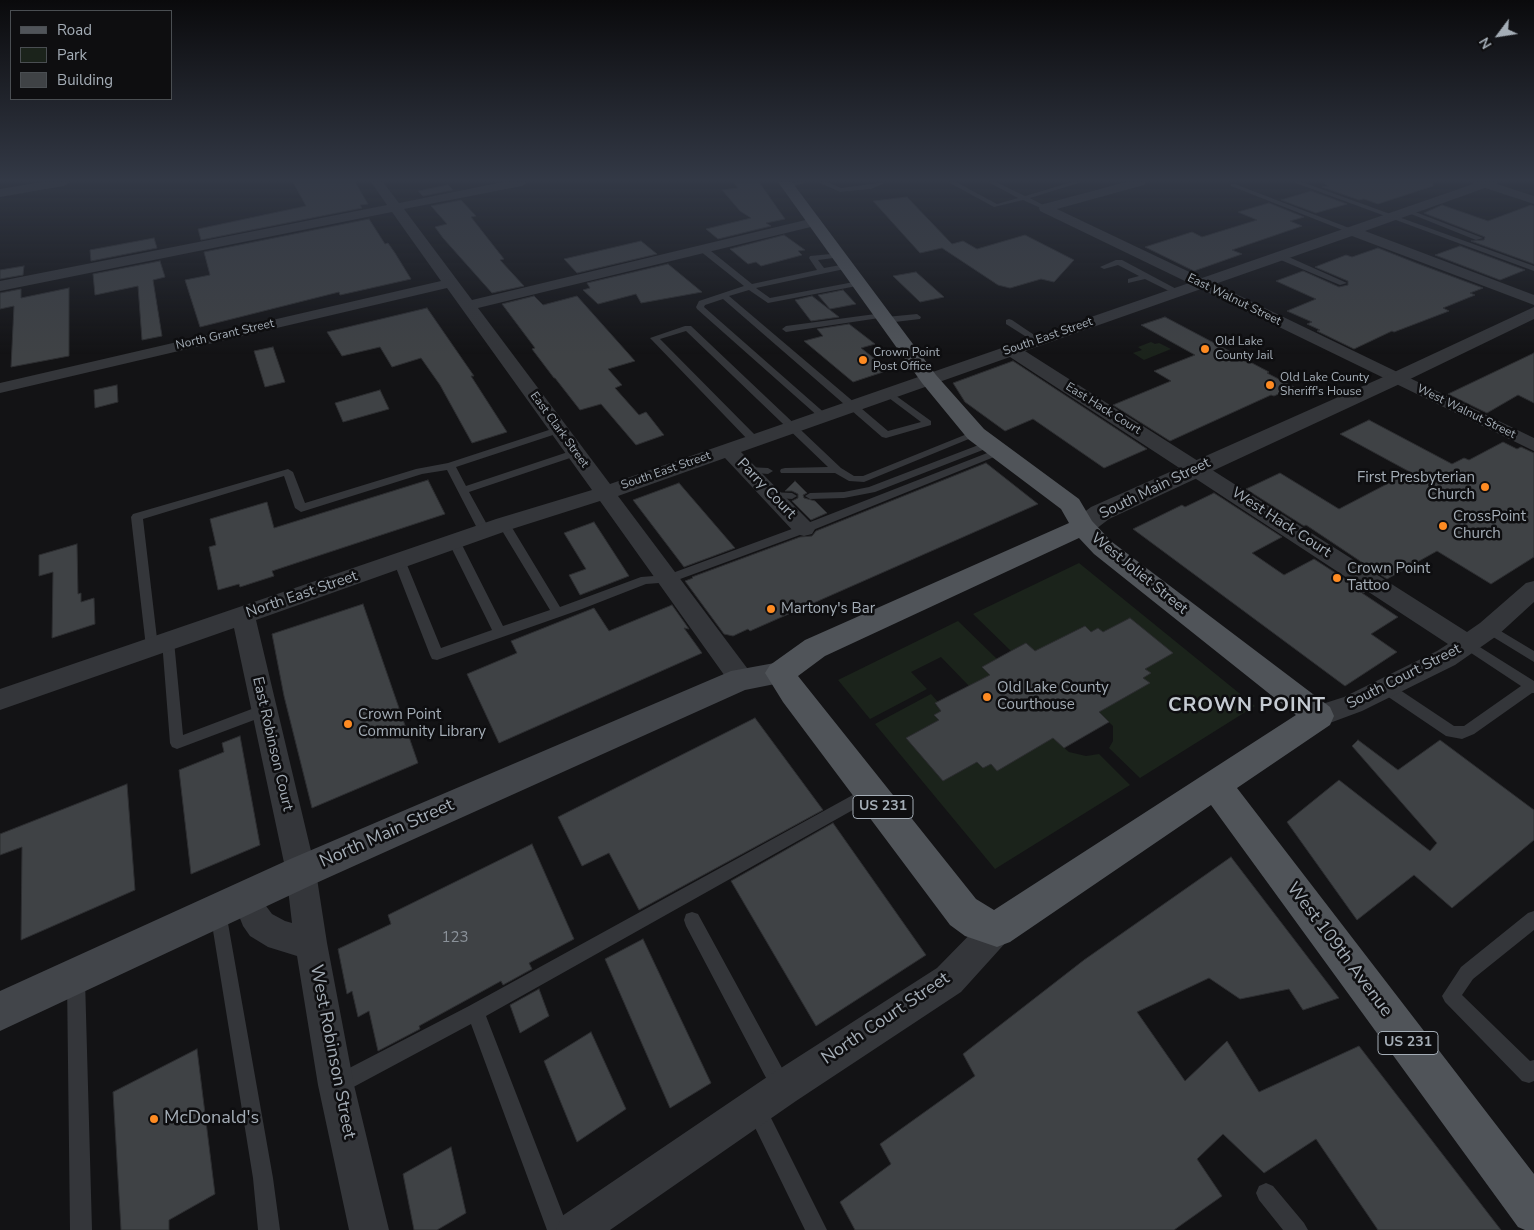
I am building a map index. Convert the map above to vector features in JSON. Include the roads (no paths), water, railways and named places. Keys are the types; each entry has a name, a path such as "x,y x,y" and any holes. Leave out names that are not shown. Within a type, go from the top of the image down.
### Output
{"main road":[{"name":"West Joliet Street","path":"826,239 929,379 988,443 1070,504 1083,526 1103,548 1319,716"},
{"name":"South Main Street","path":"780,672 815,648 1083,526"},
{"name":"North Main Street","path":"0,1011 301,872 741,679 780,672"},
{"name":"US 231","path":"780,672 794,694 963,912 978,923 997,929"},
{"name":"South Court Street","path":"1215,785 1319,716"},
{"name":"North Court Street","path":"997,929 1215,785"},
{"name":"West 109th Avenue","path":"1215,785 1534,1211"}],"street":[{"path":"0,286 233,239"},
{"name":"East Clark Street","path":"418,239 741,679"},
{"path":"468,306 742,239"},
{"name":"East Walnut Street","path":"1109,239 1397,378"},
{"name":"South East Street","path":"604,493 1328,239"},
{"path":"1375,239 1534,300"},
{"name":"North Grant Street","path":"0,388 450,283"},
{"name":"South Main Street","path":"1083,526 1100,513 1397,378 1534,312"},
{"name":"East Hack Court","path":"1011,350 1196,468"},
{"name":"West Walnut Street","path":"1397,378 1534,445"},
{"name":"Parry Court","path":"728,450 758,470 771,495 804,529"},
{"name":"West Hack Court","path":"1196,468 1467,644"},
{"name":"North East Street","path":"0,700 494,527 604,493"},
{"name":"South Court Street","path":"1319,716 1353,704 1446,658 1489,629 1534,590"},
{"name":"East Robinson Court","path":"243,615 301,872"},
{"name":"West Robinson Street","path":"301,872 311,943 336,1085 369,1230"},
{"path":"233,905 254,915 261,925 280,936 311,943"},
{"name":"North Court Street","path":"576,1230 768,1097 949,980 997,929"}],"lane":[{"path":"1453,239 1534,269"},
{"path":"703,249 768,301 858,282"},
{"path":"1279,256 1344,283"},
{"path":"821,270 812,258 842,261"},
{"path":"823,416 700,307 702,303 724,296 730,292 821,270 842,261"},
{"path":"1104,267 1119,262 1178,292"},
{"path":"1131,281 1146,276"},
{"path":"724,296 886,435 928,423 888,393"},
{"path":"786,329 917,316"},
{"path":"1009,322 1039,340"},
{"path":"754,440 654,338 688,328 837,470 853,479 864,479 988,443"},
{"path":"265,710 177,743 137,517 288,472 301,508 420,471 450,466 558,430"},
{"path":"810,496 837,496 871,490 988,443"},
{"path":"399,560 437,655 645,580 668,579 804,529 988,443"},
{"path":"463,491 575,453"},
{"path":"450,466 463,491 494,527 557,612"},
{"path":"785,471 837,470"},
{"path":"771,495 792,496"},
{"path":"454,541 499,632"},
{"path":"1489,629 1534,657"},
{"path":"1386,688 1451,732 1462,733 1532,687 1467,644"},
{"path":"336,1085 475,1012 871,792"},
{"path":"233,905 264,1178 268,1230"},
{"path":"1534,918 1467,973 1452,996 1529,1074 1534,1069"},
{"path":"692,920 768,1097 816,1230"},
{"path":"76,976 81,1230"},
{"path":"475,1012 558,1230"},
{"path":"1266,1193 1297,1230"}],"place":[{"name":"Old Lake County Jail","path":"1205,349"},
{"name":"Crown Point Post Office","path":"863,360"},
{"name":"Old Lake County Sheriff's House","path":"1270,385"},
{"name":"First Presbyterian Church","path":"1485,487"},
{"name":"CrossPoint Church","path":"1443,526"},
{"name":"Crown Point Tattoo","path":"1337,578"},
{"name":"Martony's Bar","path":"771,609"},
{"name":"Old Lake County Courthouse","path":"987,697"},
{"name":"Crown Point Community Library","path":"348,724"},
{"name":"McDonald's","path":"154,1119"}],"district":[{"name":"CROWN POINT","path":"1247,706"}]}
